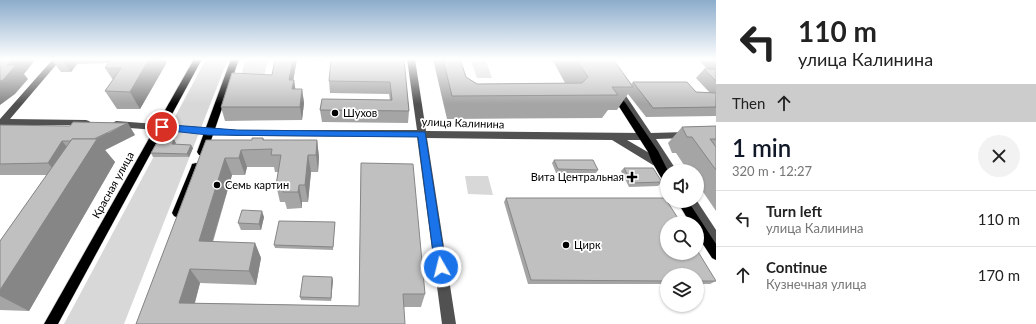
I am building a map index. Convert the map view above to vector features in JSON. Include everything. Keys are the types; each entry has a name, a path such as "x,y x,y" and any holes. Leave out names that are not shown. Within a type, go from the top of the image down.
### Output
{"main road":[{"name":"Красная улица","path":"51,324 162,127 190,74"},
{"path":"175,222 230,74"},
{"path":"609,81 646,136 660,167"},
{"path":"704,236 716,254"}],"street":[{"path":"1,123 44,74"},
{"path":"413,74 449,324"},
{"name":"улица Калинина","path":"1,123 99,123 208,132 422,134 435,136 614,137 693,134"},
{"path":"646,136 667,164"},
{"path":"614,137 657,162"},
{"path":"695,208 716,240"}],"shaded area":[{"path":"198,74 222,74 124,324 64,324"},
{"path":"241,74 264,74 264,76"},
{"path":"476,74 491,74 492,78 477,78"},
{"path":"465,176 488,176 493,195 468,194"}],"building":[{"path":"0,74 8,74 3,80 0,81"},
{"path":"117,74 140,74 130,92 105,91"},
{"path":"232,74 290,74 289,80 294,80 292,89 302,89 300,107 221,107"},
{"path":"330,74 405,74 409,111 320,110 322,99 392,100 390,82 329,81"},
{"path":"447,74 465,74 466,77 477,84 582,83 588,77 586,74 624,74 633,87 612,87 618,95 452,96"},
{"path":"709,74 716,74 716,81"},
{"path":"633,82 687,82 696,92 716,93 716,107 653,108"},
{"path":"73,122 128,123 94,139 72,139 70,141 62,141 48,163 0,164 0,125 70,126"},
{"path":"716,126 716,139 710,139 716,147 716,170 692,137 687,137 682,127"},
{"path":"252,138 263,138 263,140 317,140 316,155 308,155 305,185 299,185 298,192 283,192 284,185 276,185 281,155 271,155 272,149 241,150 239,158 225,158 199,241 255,243 249,271 190,269 179,303 359,306 361,163 413,164 425,294 403,294 405,324 136,324 206,140 252,140"},
{"path":"72,139 97,139 0,290 0,241"},
{"path":"159,139 174,140 172,144 191,145 187,154 151,153"},
{"path":"554,160 593,160 598,170 558,169"},
{"path":"624,168 653,168 660,179 660,182 632,183"},
{"path":"506,198 660,198 660,208 671,208 677,216 660,216 660,260 703,260 716,281 704,281 704,268 660,268 660,281 531,280"},
{"path":"242,210 262,211 259,224 238,223"},
{"path":"279,221 335,222 333,247 274,245"},
{"path":"303,276 332,277 331,298 300,297"}],"place":[{"name":"Шухов","path":"335,113"},
{"name":"Вита Центральная","path":"632,177"},
{"name":"Семь картин","path":"217,185"},
{"name":"Цирк","path":"566,245"}],"route":[{"path":"162,127 208,132 237,133 422,134 441,267"}]}
